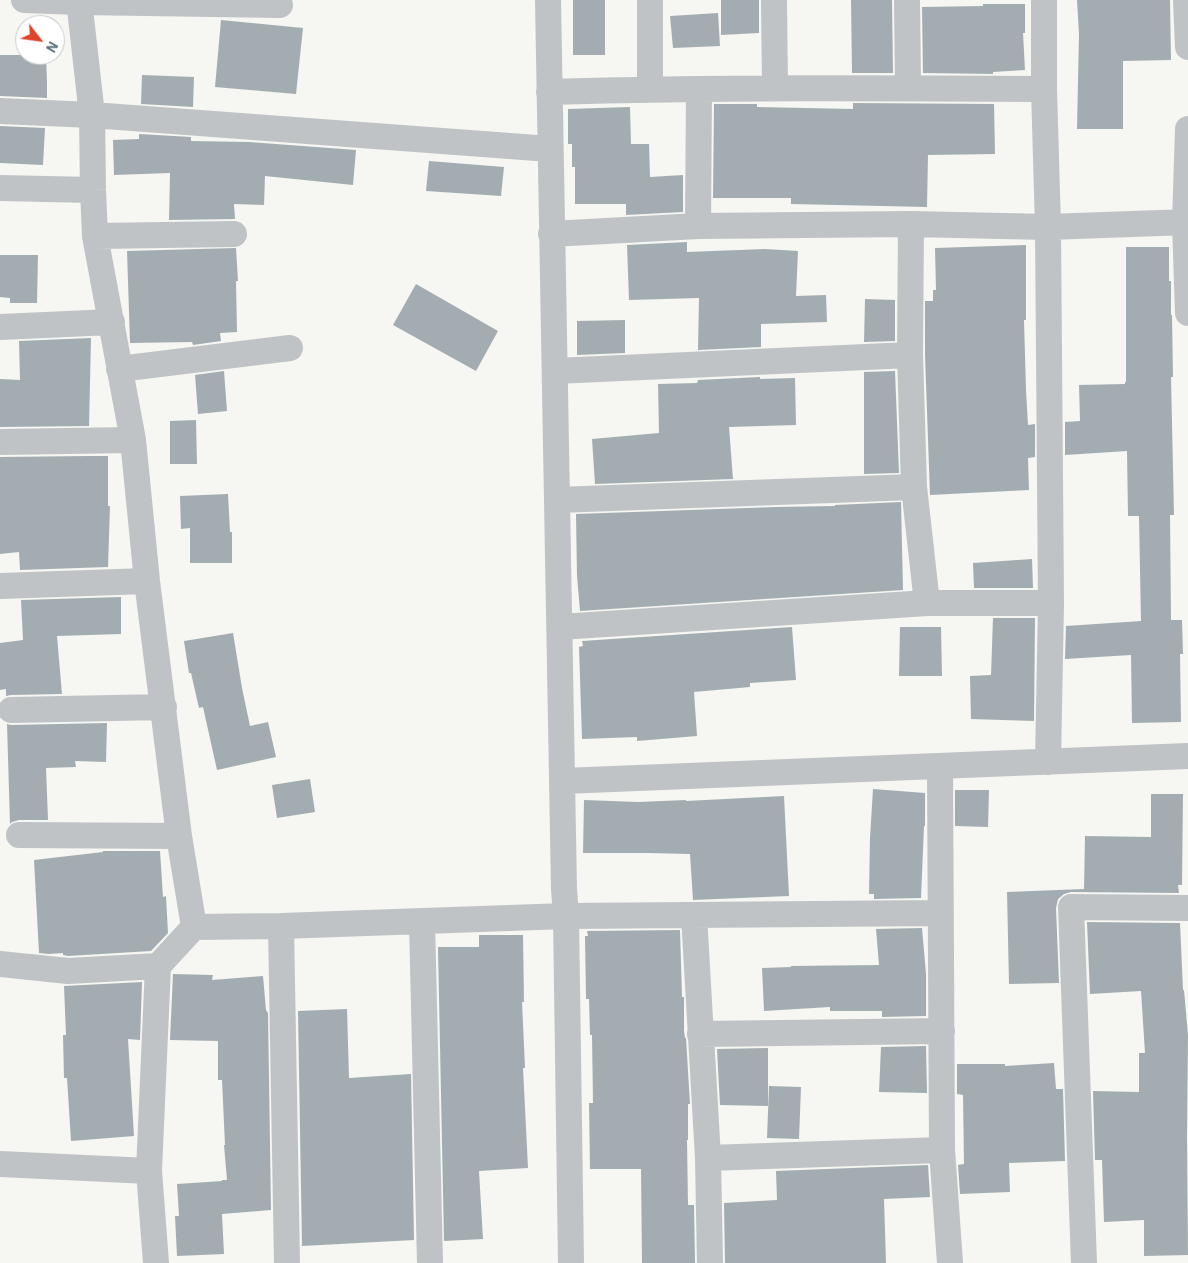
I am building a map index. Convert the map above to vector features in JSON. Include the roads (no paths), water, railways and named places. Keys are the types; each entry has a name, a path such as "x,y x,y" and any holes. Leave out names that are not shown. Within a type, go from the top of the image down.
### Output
{"street":[{"path":"24,0 280,5"},
{"path":"548,0 571,1263"},
{"path":"650,0 650,89"},
{"path":"774,0 775,88"},
{"path":"907,0 908,88"},
{"path":"1044,0 1051,603 1048,762"},
{"path":"1186,0 1188,47"},
{"path":"79,1 92,115 95,236 133,440 147,581 179,836 194,927"},
{"path":"549,92 775,88 1044,89"},
{"path":"698,226 700,89"},
{"path":"0,111 92,115 550,149"},
{"path":"1188,128 1188,313"},
{"path":"0,188 93,190"},
{"path":"551,234 698,226 911,224 1048,226 1187,222"},
{"path":"911,224 910,355 914,487 927,603"},
{"path":"95,236 234,234"},
{"path":"0,328 112,322"},
{"path":"119,369 290,348"},
{"path":"555,371 910,355"},
{"path":"0,442 133,440"},
{"path":"558,500 914,487"},
{"path":"0,586 147,581"},
{"path":"560,628 927,603 1051,603"},
{"path":"11,710 164,707"},
{"path":"563,781 1188,756"},
{"path":"940,766 942,1150 950,1263"},
{"path":"19,834 179,836"},
{"path":"1084,1263 1071,907 1188,908"},
{"path":"156,1263 149,1171 158,966 194,927 282,926 566,916 940,913"},
{"path":"694,915 708,1158 710,1263"},
{"path":"422,921 430,1263"},
{"path":"282,926 287,1263"},
{"path":"0,964 68,971 158,966"},
{"path":"700,1034 942,1031"},
{"path":"708,1158 942,1150"},
{"path":"0,1164 149,1171"}]}
